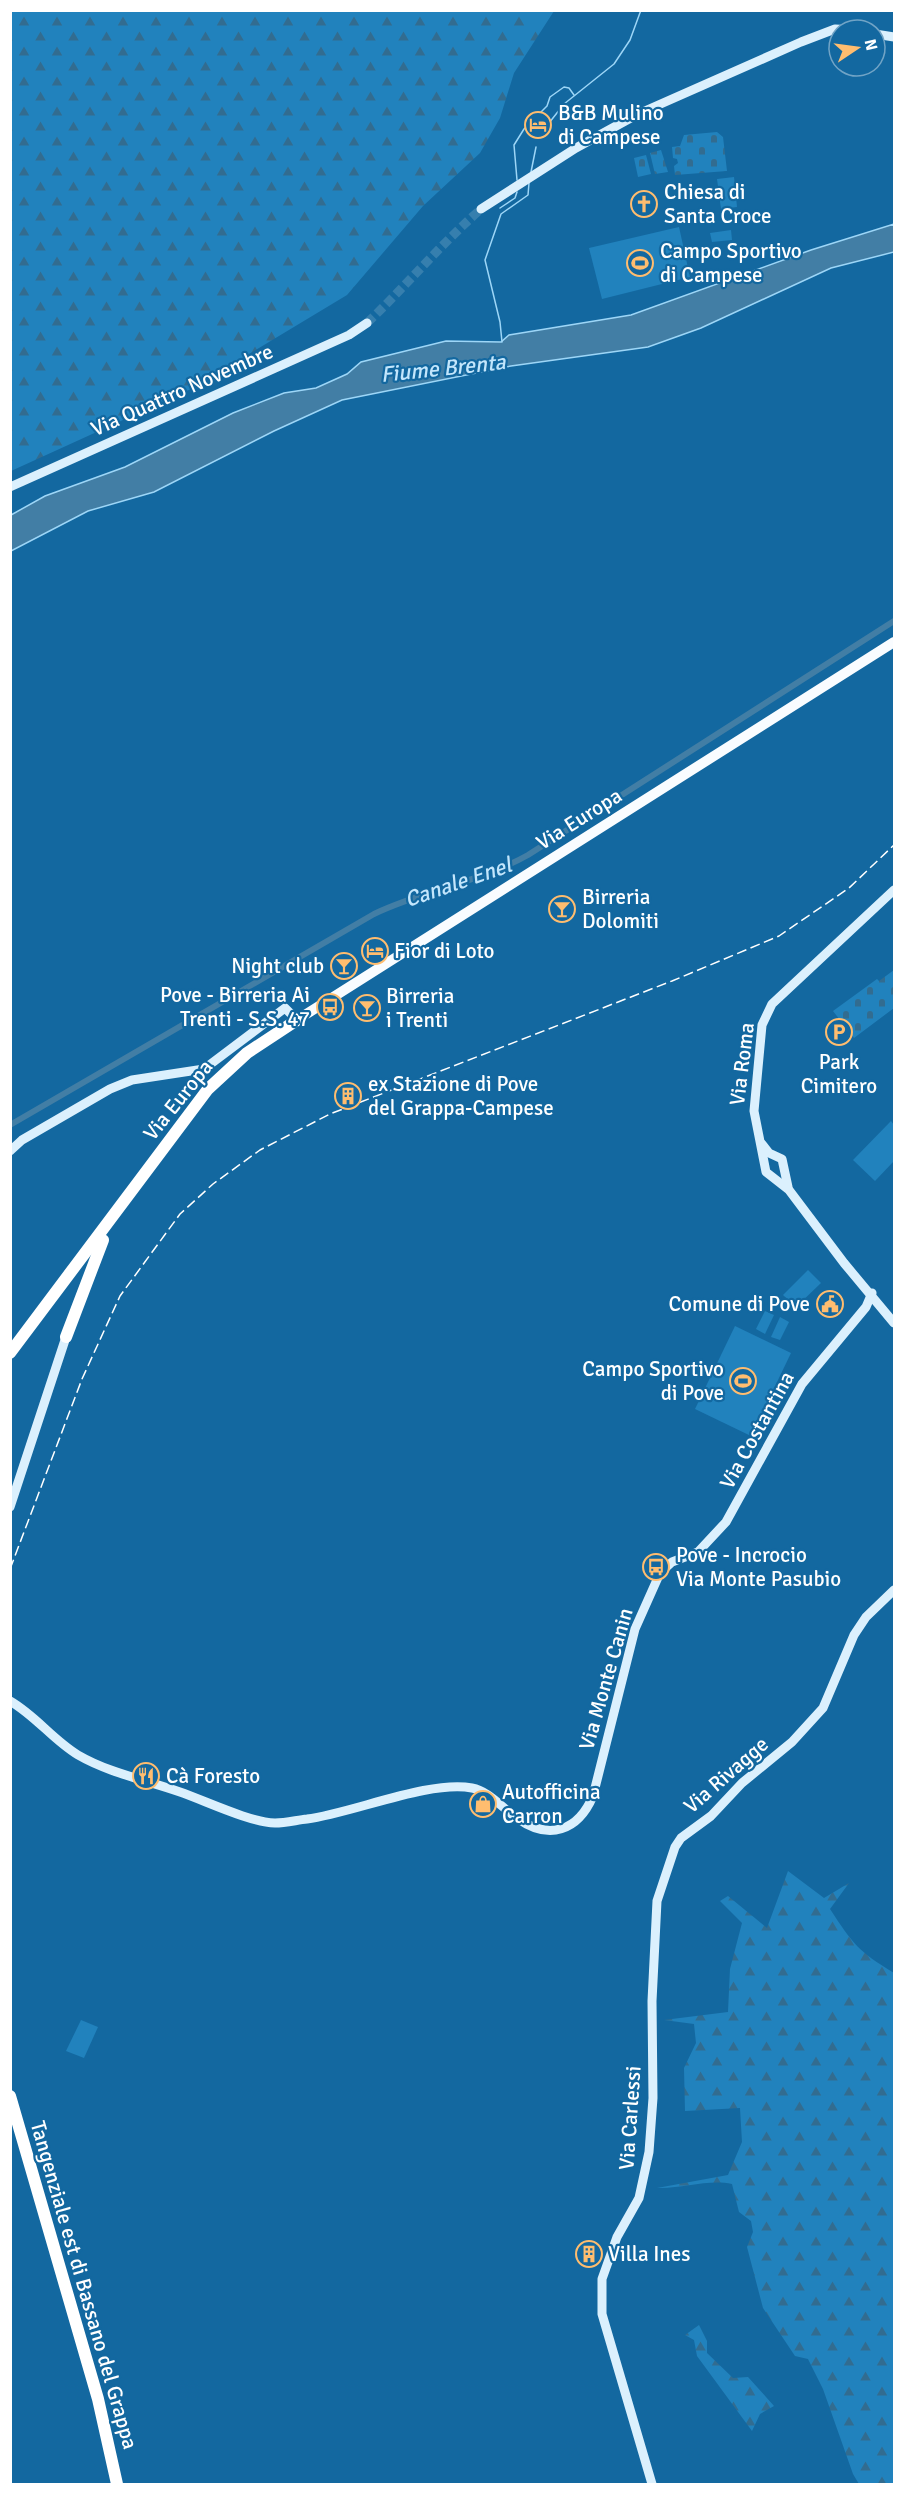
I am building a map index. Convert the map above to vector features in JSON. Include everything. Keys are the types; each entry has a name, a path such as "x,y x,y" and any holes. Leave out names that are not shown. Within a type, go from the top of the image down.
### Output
{"highway":[{"name":"Via Europa","path":"117,1213 183,1120 215,1081 247,1053 297,1020"},
{"path":"10,1353 117,1213"},
{"path":"66,1337 98,1251 117,1213"},
{"path":"10,1362 64,1290 82,1260"},
{"name":"Tangenziale est di Bassano del Grappa","path":"10,2096 37,2201 117,2484"},
{"name":"Tangenziale est di Bassano del Grappa","path":"10,2119 37,2201"},
{"name":"Tangenziale est di Bassano del Grappa","path":"95,2403 110,2484"}],"main road":[{"name":"Via Europa","path":"297,1020 894,642"}],"street":[{"path":"480,209 576,148 630,117 827,32"},
{"name":"Via Quattro Novembre","path":"10,487 349,335 367,323"},
{"name":"Via Roma","path":"894,890 772,1004 765,1016 760,1035 754,1111 766,1172 789,1190 848,1269 872,1293 894,1323"},
{"path":"10,1151 22,1140 121,1084 132,1080 204,1069 285,1008 297,1020"},
{"name":"Via Roma","path":"762,1143 773,1155 782,1159 789,1190"},
{"path":"764,1163 773,1155"},
{"path":"774,1176 783,1168"},
{"name":"Via Costantina","path":"689,1557 706,1545 726,1522 802,1384 856,1319 872,1293"},
{"name":"Via Costantina","path":"856,1319 882,1307"},
{"path":"10,1507 66,1337"},
{"name":"Via Monte Canin","path":"10,1701 28,1711 64,1745 95,1764 225,1809 274,1823 337,1814 428,1790 454,1787 480,1791 530,1826 557,1831 579,1819 593,1796 635,1629 660,1573 672,1562 689,1557"},
{"name":"Via Rivagge","path":"656,1918 661,1887 681,1838 711,1816 742,1783 792,1742 823,1708 854,1635 866,1617 894,1590"},
{"name":"Via Carlessi","path":"652,2484 602,2314 602,2279 617,2237 639,2198 650,2152 653,2098 652,2001 656,1918"}],"green space":[{"path":"10,11 554,11 514,73 500,118 480,153 423,206 347,295 191,389 11,471"},
{"path":"717,132 723,137 727,171 675,175 674,166 678,163 677,159 673,158 672,147 680,146 684,135"},
{"path":"661,150 668,172 655,174 650,153"},
{"path":"646,155 651,174 638,177 634,158"},
{"path":"734,177 737,207 721,209 717,179"},
{"name":"Campo Sportivo di Campese","path":"679,227 690,277 602,299 589,248"},
{"path":"731,230 732,240 712,242 710,233"},
{"path":"894,970 894,1008 854,1038 833,1011 877,979 879,981"},
{"path":"891,1121 894,1125 894,1161 875,1181 853,1160"},
{"path":"808,1270 821,1283 796,1307 783,1295"},
{"path":"765,1311 774,1315 765,1334 756,1329"},
{"path":"780,1317 789,1322 780,1340 771,1337"},
{"name":"Campo Sportivo di Pove","path":"735,1326 791,1353 751,1436 695,1409"},
{"path":"788,1871 824,1898 849,1883 830,1909 857,1946 894,1973 894,2484 859,2484 853,2474 823,2389 808,2359 795,2356 763,2308 747,2247 753,2232 751,2221 739,2212 732,2184 714,2183 657,2188 728,2175 742,2142 740,2108 685,2111 684,2068 696,2043 694,2024 664,2020 728,2012 730,1969 742,1923 720,1901 728,1896 767,1928"},
{"path":"81,2020 98,2027 84,2058 66,2051"},
{"path":"699,2325 707,2341 707,2353 733,2378 748,2377 774,2406 760,2414 752,2431 697,2356 694,2340 685,2335"}],"water":[{"name":"Fiume Brenta","path":"894,224 894,252 831,268 701,328 648,347 511,366 342,400 274,431 154,492 88,511 11,551 11,515 45,496 125,467 233,413 284,393 316,388 347,374 361,362 446,341 501,342 509,335 631,315 811,250"}],"waterway":[{"path":"538,137 564,104 614,64 630,40 641,10"},
{"path":"517,180 514,145 524,129 547,106 550,97 564,87 569,88 574,95"},
{"path":"531,172 536,147"},
{"name":"Fiume Brenta","path":"502,342 500,322 485,260 501,214 528,195 529,183"},
{"path":"500,208 515,198 517,192"},
{"name":"Canale Enel","path":"10,1125 374,914 412,898 491,872 528,855 894,621"}],"tunnel":[{"path":"367,323 481,209"}],"railway":[{"path":"10,1569 82,1379 120,1296 180,1214 213,1184 260,1150 330,1114 672,981 779,936 849,888 894,845"}],"place":[{"name":"B&B Mulino di Campese","path":"538,125"},
{"name":"Chiesa di Santa Croce","path":"644,204"},
{"name":"Campo Sportivo di Campese","path":"640,263"},
{"name":"Birreria Dolomiti","path":"562,909"},
{"name":"Fior di Loto","path":"375,951"},
{"name":"Night club","path":"344,966"},
{"name":"Pove - Birreria Ai Trenti - S.S. 47","path":"330,1007"},
{"name":"Birreria i Trenti","path":"367,1008"},
{"name":"Park Cimitero","path":"839,1032"},
{"name":"ex Stazione di Pove del Grappa-Campese","path":"348,1096"},
{"name":"Comune di Pove","path":"830,1304"},
{"name":"Campo Sportivo di Pove","path":"743,1381"},
{"name":"Pove - Incrocio Via Monte Pasubio","path":"656,1567"},
{"name":"Cà Foresto","path":"146,1776"},
{"name":"Autofficina Carron","path":"483,1804"},
{"name":"Villa Ines","path":"589,2254"}]}
